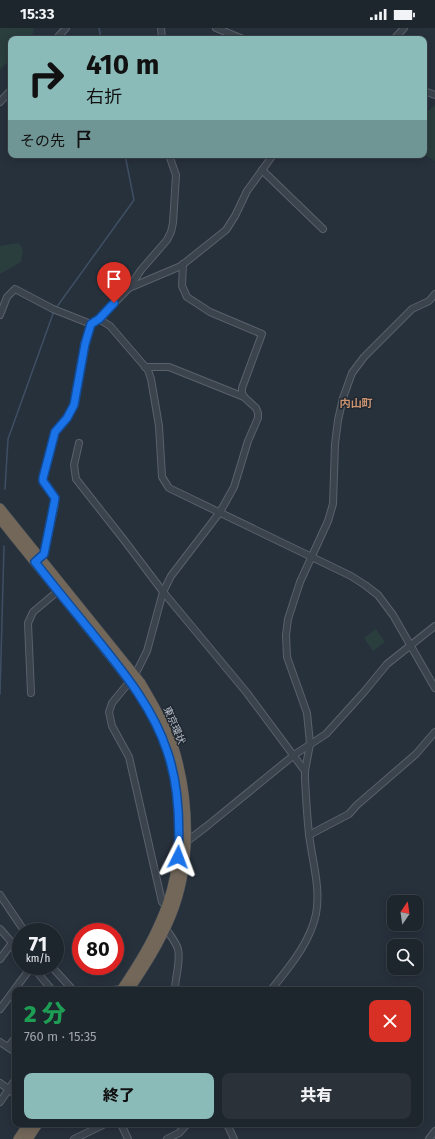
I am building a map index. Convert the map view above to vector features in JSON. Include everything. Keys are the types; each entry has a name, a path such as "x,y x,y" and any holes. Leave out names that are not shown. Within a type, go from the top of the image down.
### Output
{"highway":[{"name":"東京環状","path":"0,508 58,591 133,679 159,730 168,752 175,781 178,806 178,857 161,922 142,958 123,987"},
{"name":"東京環状","path":"0,519 37,560 156,708 174,748 181,776 185,806 186,842 179,888 171,914 156,948 124,987"},
{"path":"18,1139 26,1127"},
{"path":"28,1139 36,1127"}],"street":[{"path":"55,28 61,33"},
{"path":"58,36 66,28"},
{"path":"216,28 236,36"},
{"path":"397,36 404,28"},
{"path":"37,560 44,554 55,498 43,481 43,478 55,432 67,418 74,405 85,344 91,324 99,319 129,288 140,270 167,240 171,232 173,224 176,175 170,158"},
{"path":"129,288 150,278 171,271 183,264 226,230 247,191 271,158"},
{"path":"262,170 323,229"},
{"path":"183,264 182,286 187,297 210,312 262,334 242,388 244,397"},
{"path":"0,316 7,298 15,289 55,310 91,324"},
{"path":"273,987 295,959 305,942 316,913 316,883 309,835 305,771 310,744 307,713 287,656 286,635 288,620 300,582 328,521 332,504 335,444 338,420 343,398 352,373 364,357 412,309 429,301 435,294"},
{"path":"99,319 110,326 148,370 154,393 159,426 160,469 164,482 169,488 351,576 365,585 378,596 393,616 435,688"},
{"path":"145,367 169,367 244,397 256,408 258,413 258,418 248,441 234,487 220,512 176,568 163,592 149,644 133,679 112,703 110,708 109,717 112,726 129,757 162,902 166,906"},
{"path":"79,443 74,465 76,479 163,592 247,693 305,771"},
{"path":"31,693 28,623 33,612 58,591"},
{"path":"186,842 294,755 326,734 387,664 435,626"},
{"path":"309,835 349,814 357,805 416,754 435,732"},
{"path":"0,895 19,923"},
{"path":"165,927 177,948 178,956 175,987"},
{"path":"0,929 12,943 0,960"},
{"path":"16,987 25,975"},
{"path":"39,975 49,987"},
{"path":"59,975 70,987"},
{"path":"0,1009 12,993"},
{"path":"0,1042 12,1050"},
{"path":"8,1047 12,1042"},
{"path":"0,1083 12,1092"},
{"path":"0,1102 12,1084"},
{"path":"74,1139 99,1127"},
{"path":"122,1127 128,1139"},
{"path":"167,1139 180,1133 184,1127"},
{"path":"228,1127 234,1139"},
{"path":"429,1139 435,1131"}],"green space":[{"path":"0,28 34,28 30,36 8,36 8,61 0,70"},
{"path":"435,105 435,161 427,156 427,112"},
{"path":"19,243 23,250 21,262 0,274 0,246"},
{"path":"376,629 385,642 373,651 364,638"}],"waterway":[{"path":"99,28 100,36"},
{"path":"56,308 134,200 126,158"},
{"path":"5,489 8,439 54,311"},
{"path":"0,694 4,546"}],"district":[{"name":"内山町","path":"356,403"}],"route":[{"path":"114,303 99,319 91,324 85,344 73,409 55,432 43,481 55,498 44,554 35,562 128,678 149,710 159,730 168,752 175,781 178,806 178,857"}]}
